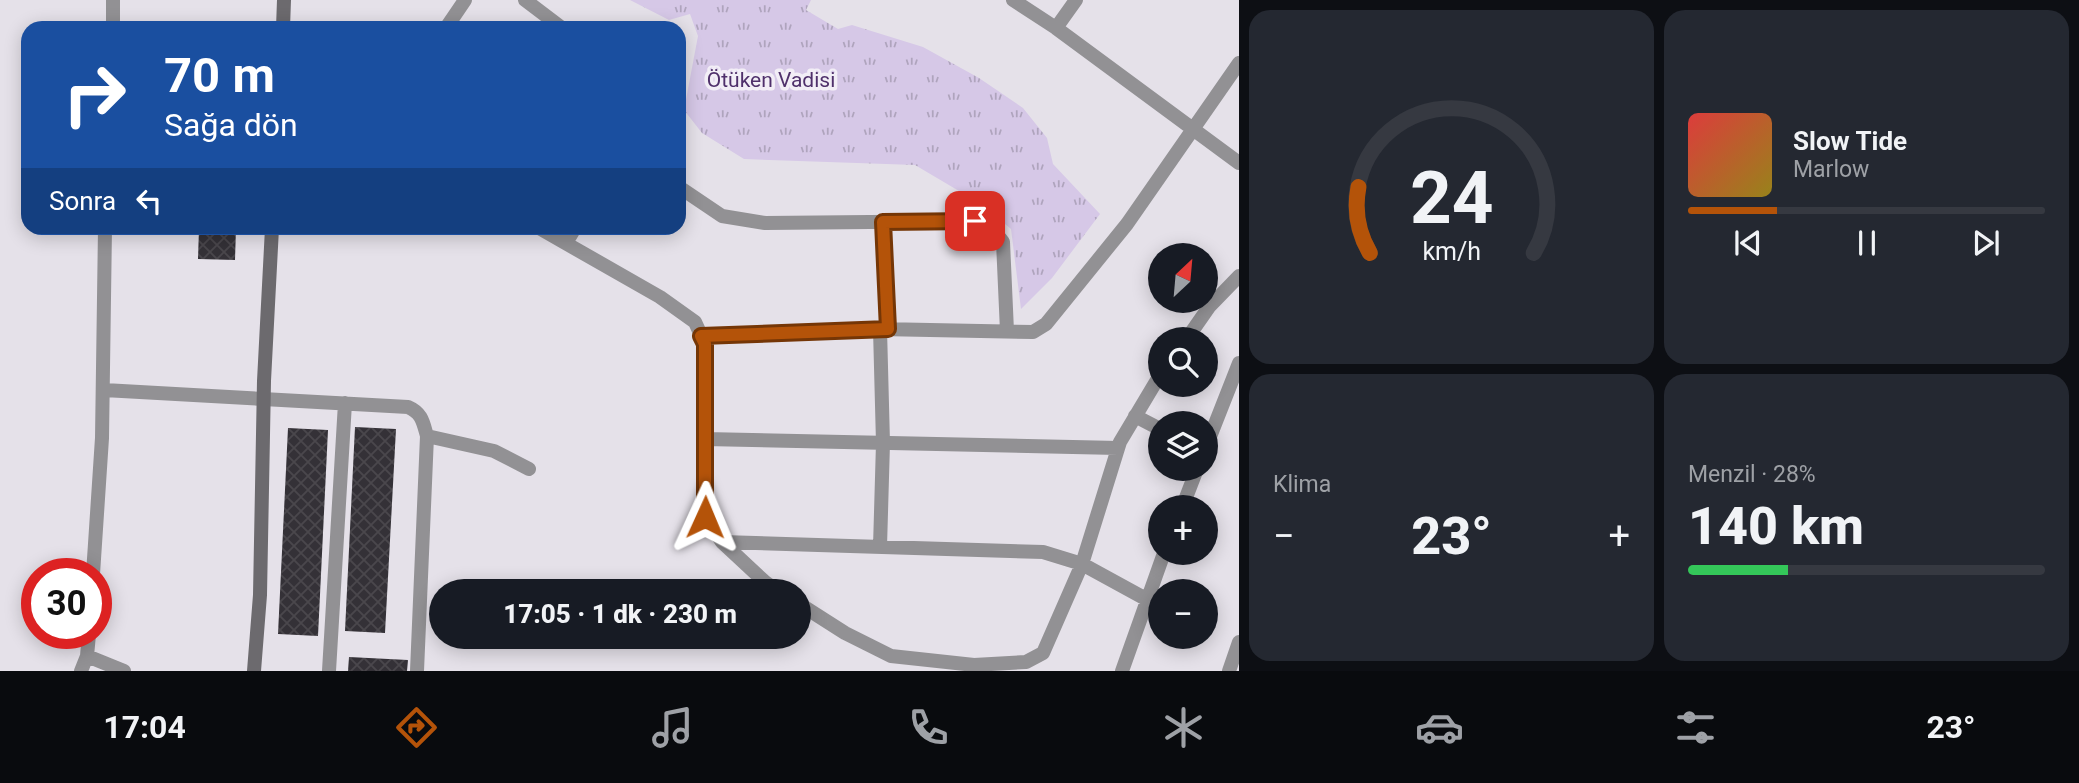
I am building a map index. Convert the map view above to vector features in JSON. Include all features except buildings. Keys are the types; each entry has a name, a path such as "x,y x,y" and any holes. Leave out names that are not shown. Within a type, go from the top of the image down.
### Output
{"street":[{"path":"113,0 113,21"},
{"path":"283,21 284,0"},
{"path":"451,21 465,0"},
{"path":"525,0 553,21"},
{"path":"1013,0 1056,28 1239,163"},
{"path":"1056,28 1076,0"},
{"path":"701,336 884,329 1033,332 1046,324 1127,224 1239,63"},
{"path":"686,192 722,216 765,223 975,221 996,233 1003,242 1007,331"},
{"path":"880,547 883,222"},
{"path":"94,558 104,390 105,235"},
{"path":"254,671 260,595 264,398 272,235"},
{"path":"552,235 660,298 695,322 705,344 705,517 722,542 762,579"},
{"path":"566,243 571,235"},
{"path":"1195,327 1209,307 1239,276"},
{"path":"1218,416 1239,363"},
{"path":"104,390 408,407 422,417 427,436 417,671"},
{"path":"811,611 845,633 891,656 974,665 1026,663 1043,653 1082,565 1118,448 1148,395"},
{"path":"329,671 345,403"},
{"path":"1135,416 1148,423"},
{"path":"427,436 494,451 529,469"},
{"path":"705,439 1118,448"},
{"path":"722,542 1043,552 1082,565 1146,598"},
{"path":"1127,670 1146,598 1159,565"},
{"path":"1229,671 1239,642"},
{"path":"81,671 88,649"},
{"path":"87,656 124,671"}],"green space":[{"name":"Ötüken Vadisi","path":"630,0 811,0 806,10 838,29 852,25 923,47 979,78 1023,108 1047,138 1053,164 1100,214 1052,278 1021,309 1011,229 981,204 915,165 744,159 702,133 686,113 698,36 690,14 669,20"}],"route":[{"path":"705,517 705,344 701,336 888,329 883,222 975,221"}]}
